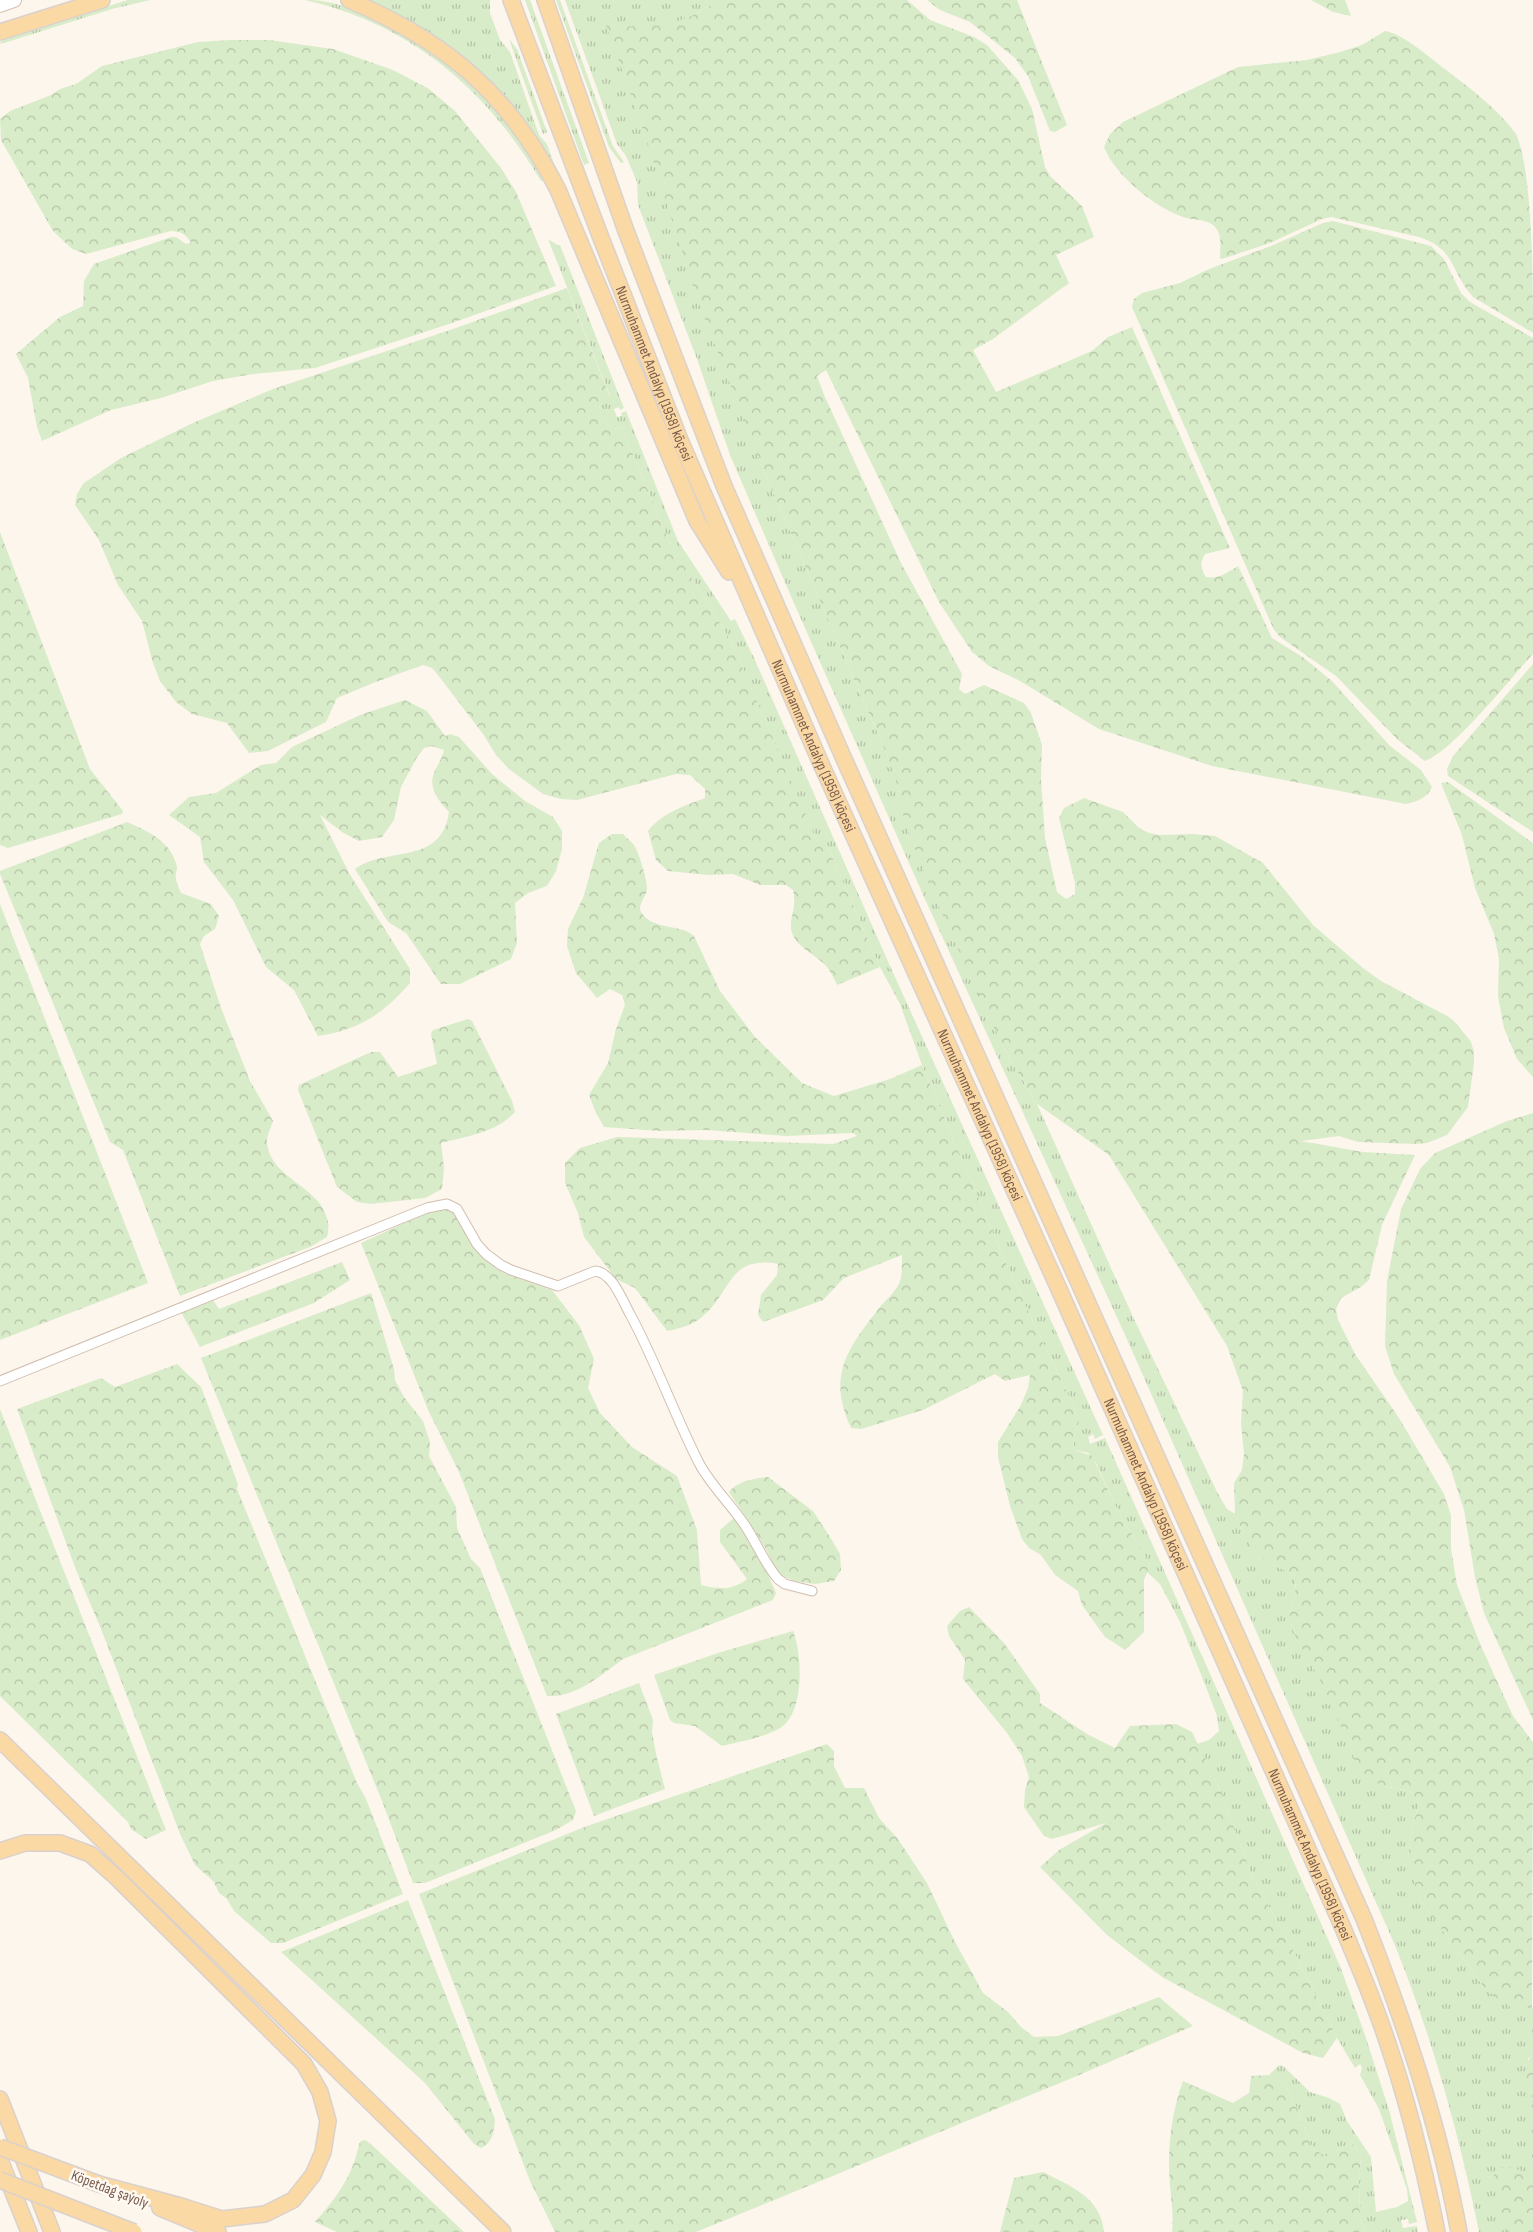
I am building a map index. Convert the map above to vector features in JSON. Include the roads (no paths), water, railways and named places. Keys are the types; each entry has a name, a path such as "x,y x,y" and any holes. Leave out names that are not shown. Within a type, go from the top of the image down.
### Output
{"main road":[{"path":"0,5 14,0"},
{"path":"0,32 102,0"},
{"path":"349,0 412,30 446,52 490,91 534,146 558,190 698,521 758,619"},
{"name":"Nurmuhammet Andalyp (1958) köçesi","path":"511,0 680,440 758,619 1343,1928 1376,2011 1398,2074 1418,2147 1437,2232"},
{"name":"Nurmuhammet Andalyp (1958) köçesi","path":"545,0 626,231 724,486 844,759 1364,1919 1397,2002 1438,2132 1460,2232"},
{"path":"0,1740 503,2232"},
{"path":"0,1851 25,1843 60,1843 90,1854 117,1878 304,2064 320,2092 328,2121 323,2152 313,2175 293,2200 265,2214 222,2219 183,2212"},
{"path":"0,2098 52,2232"},
{"name":"Köpetdag şaýoly","path":"0,2147 99,2184 183,2212"},
{"path":"0,2160 29,2232"},
{"name":"Köpetdag şaýoly","path":"0,2180 134,2232"},
{"path":"183,2212 218,2232"}],"street":[{"path":"0,1381 427,1208 447,1204 457,1209 477,1244 486,1254 511,1270 558,1286 595,1271 606,1275 621,1297 649,1350 694,1453 705,1473 739,1516 778,1579 785,1584 812,1591"}]}
